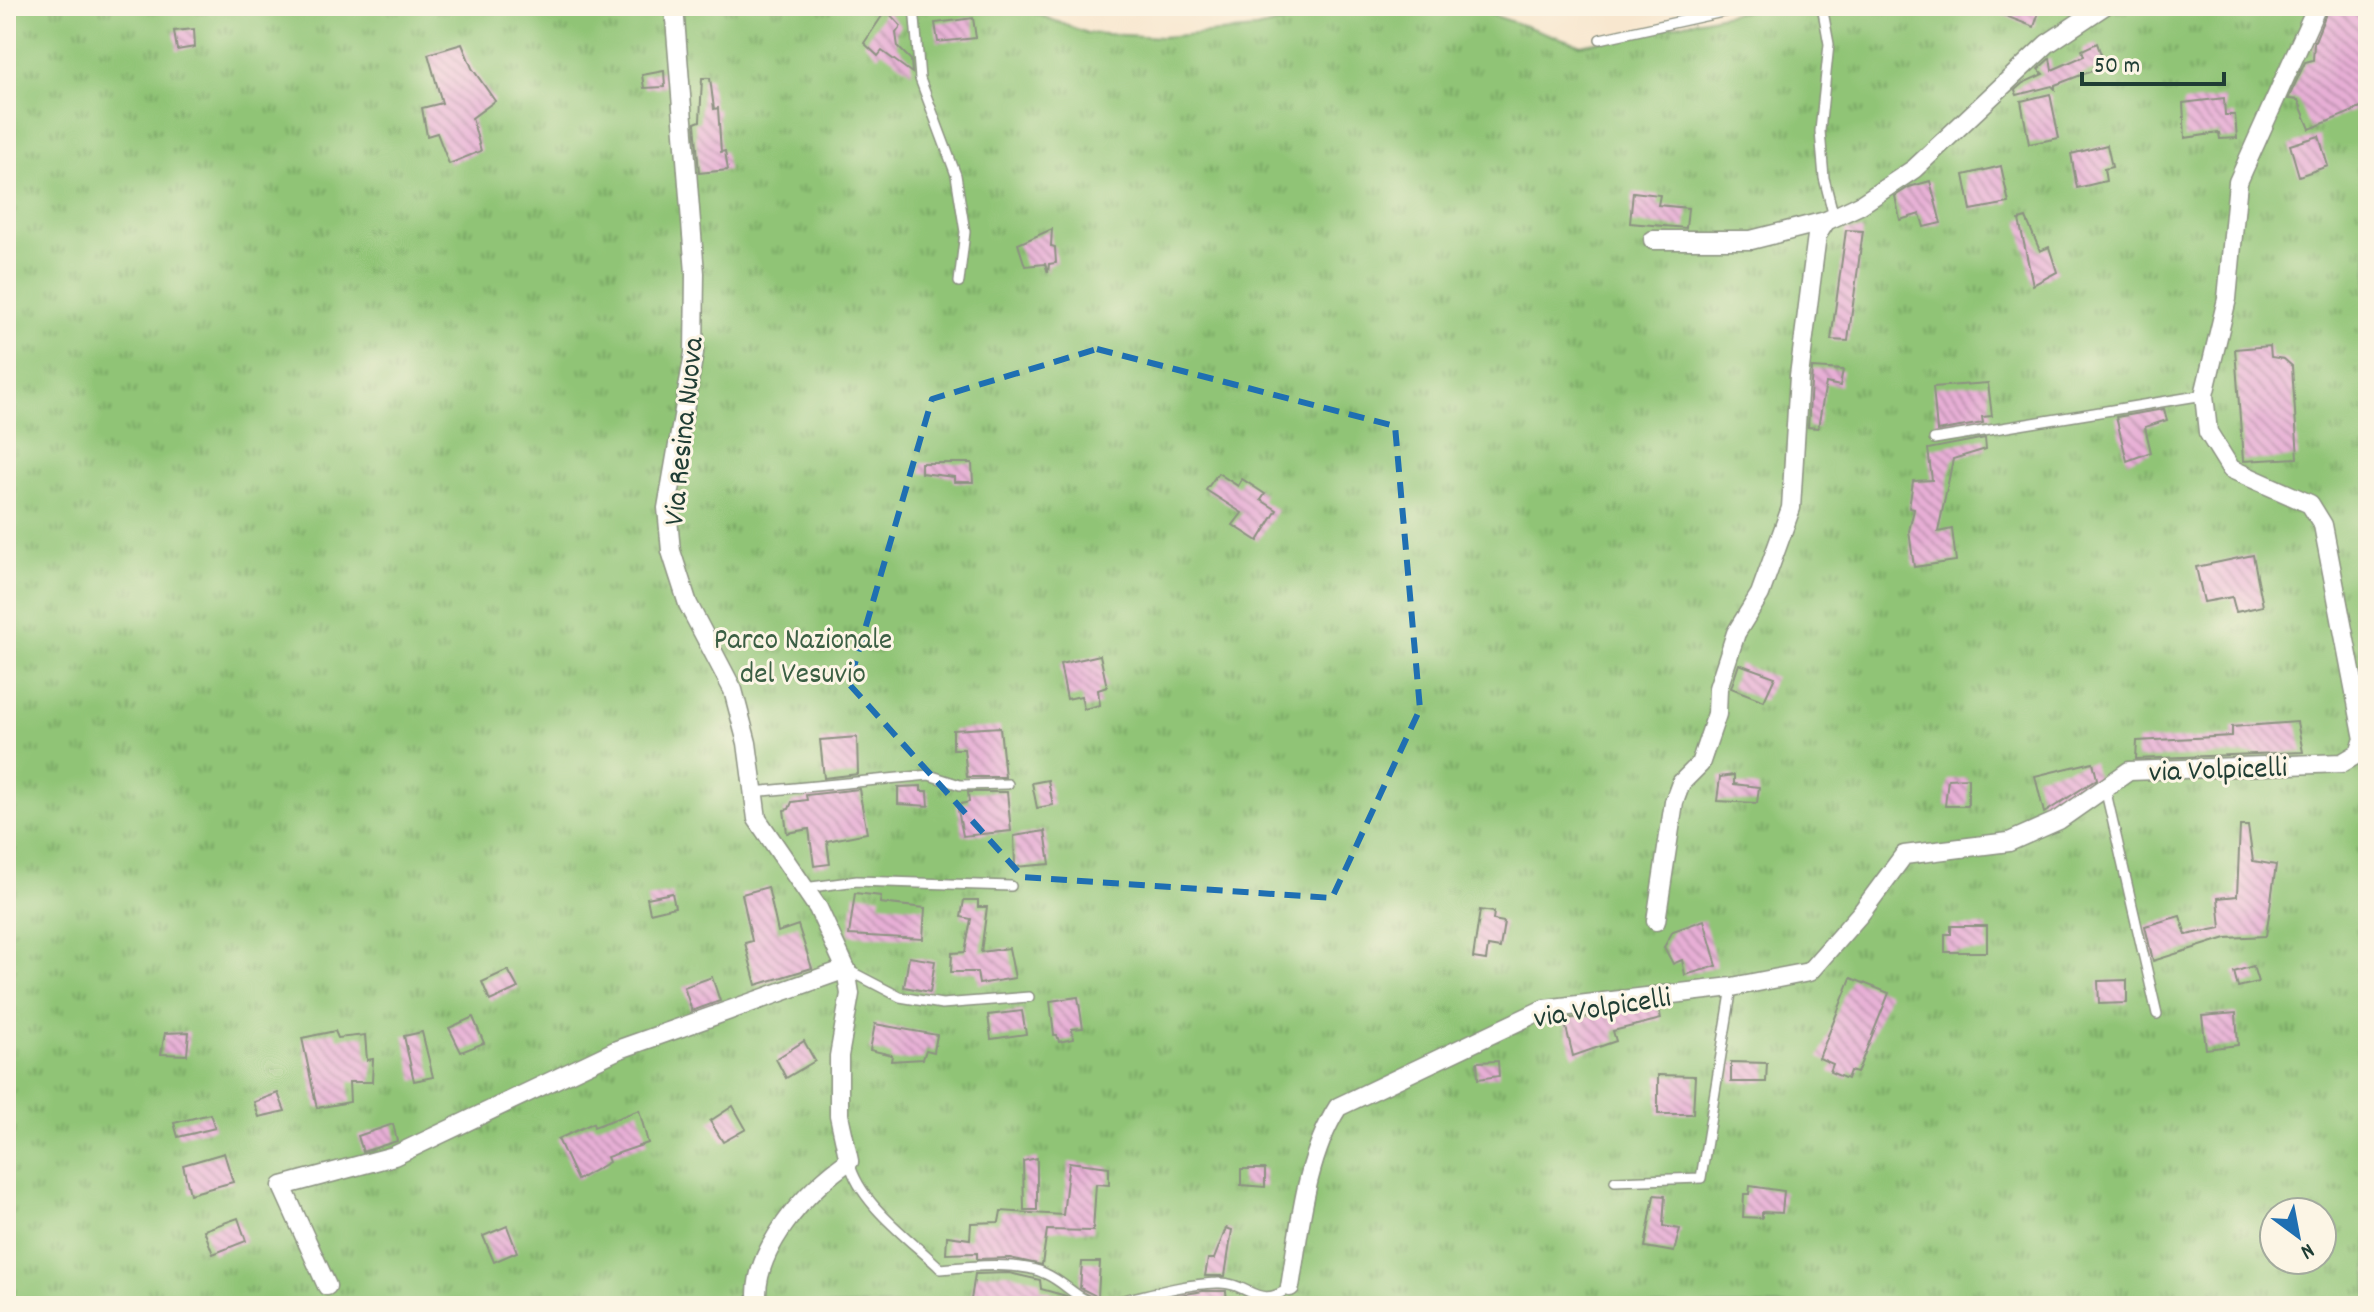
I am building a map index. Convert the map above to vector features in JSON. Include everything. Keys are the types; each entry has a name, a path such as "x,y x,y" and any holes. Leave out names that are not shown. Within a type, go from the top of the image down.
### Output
{"street":[{"name":"Via Resina Nuova","path":"674,6 695,273 694,353 667,508 671,551 688,604 733,690 747,743 757,819 818,908 846,969 850,994 839,1056 839,1115 849,1161"},
{"path":"1653,240 1751,240 1825,224 1914,169 2047,44 2104,6"},
{"name":"via Volpicelli","path":"1290,1287 1305,1198 1323,1131 1338,1107 1544,1009 1732,987 1809,972 1861,913 1904,855 2009,842 2059,820 2129,771 2342,763 2359,753 2364,739 2323,525 2310,504 2231,469 2208,432 2204,395 2227,299 2238,182 2317,6"},
{"path":"1656,921 1674,802 1681,783 1700,764 1717,714 1718,688 1736,633 1760,594 1791,508 1799,376 1825,224"},
{"path":"327,1286 282,1186 394,1156 617,1050 846,969"},
{"path":"758,1306 756,1293 768,1249 819,1181 849,1161"}],"lane":[{"path":"914,6 920,79 956,175 965,232 959,282"},
{"path":"1600,39 1750,6"},
{"path":"1822,6 1829,44 1820,131 1825,224"},
{"path":"1934,439 2204,395"},
{"path":"752,792 929,775 960,785 1008,784"},
{"path":"2105,788 2157,1014"},
{"path":"803,888 857,881 1011,886"},
{"path":"846,969 900,997 942,1004 1029,997"},
{"path":"1615,1181 1701,1178 1732,987"},
{"name":"Via Resina Nuova","path":"849,1161 853,1179 870,1200 941,1269 984,1265 1045,1272 1088,1303 1100,1305 1220,1282 1267,1301 1278,1299 1290,1287"}],"highlighted area":[{"path":"1097,349 1395,426 1420,709 1332,898 1023,877 849,684 932,399"}],"green space":[{"name":"Parco Nazionale del Vesuvio","path":"6,6 202,6 208,9 303,6 1016,6 1087,33 1162,37 1256,29 1351,6 1478,10 1581,45 1767,6 2368,6 2368,1306 6,1306"}],"building":[{"path":"1980,6 2041,6 2034,27"},
{"path":"2329,6 2368,6 2368,105 2310,129 2298,100 2288,99 2305,62 2313,60 2314,43"},
{"path":"886,10 901,26 896,33 898,47 911,60 912,73 882,51 878,56 864,43"},
{"path":"973,18 976,38 938,42 935,23"},
{"path":"194,29 195,47 177,50 174,31"},
{"path":"2097,43 2105,66 2055,85 2055,89 2052,86 2017,95 2015,90 2023,83 2043,74 2038,69 2050,58 2052,70 2084,56 2082,50"},
{"path":"462,44 472,68 495,101 472,118 481,151 449,164 437,133 427,136 422,108 442,103 428,54"},
{"path":"664,71 665,87 644,88 642,75"},
{"path":"702,78 710,78 714,109 718,108 721,152 725,151 728,170 699,173 695,123 700,121"},
{"path":"2050,94 2059,138 2029,144 2021,101"},
{"path":"2224,98 2225,115 2235,115 2237,138 2220,139 2219,133 2185,138 2183,103"},
{"path":"2319,136 2328,166 2299,176 2290,145"},
{"path":"2107,145 2112,167 2104,169 2106,181 2077,188 2071,154"},
{"path":"2001,166 2009,203 1971,210 1964,175"},
{"path":"1930,181 1941,223 1924,227 1920,214 1900,220 1895,196 1909,187"},
{"path":"1633,192 1660,195 1658,205 1688,208 1686,228 1630,223"},
{"path":"2026,218 2040,251 2049,247 2057,272 2033,285 2019,220"},
{"path":"1052,229 1051,246 1055,247 1056,263 1049,264 1048,273 1045,264 1025,266 1018,244"},
{"path":"1846,230 1863,231 1848,341 1831,340"},
{"path":"2270,346 2271,357 2284,359 2292,366 2298,458 2243,461 2235,349"},
{"path":"1812,368 1843,370 1840,386 1826,383 1818,428 1808,427"},
{"path":"1988,383 1992,416 1982,417 1983,423 1937,431 1933,387"},
{"path":"2164,409 2167,420 2145,427 2151,452 2127,461 2116,417"},
{"path":"1985,438 1986,449 1953,459 1938,532 1952,529 1956,561 1914,567 1909,531 1914,509 1909,508 1913,481 1932,480 1928,449"},
{"path":"921,463 972,463 973,482 954,482 954,477 921,473"},
{"path":"1218,473 1238,486 1242,479 1265,494 1261,500 1277,510 1258,541 1233,525 1242,513 1206,490"},
{"path":"2253,555 2263,606 2236,612 2232,597 2204,602 2196,567"},
{"path":"1100,655 1107,687 1098,690 1100,705 1084,709 1081,696 1067,699 1060,664"},
{"path":"1739,664 1775,677 1764,701 1731,688"},
{"path":"2297,722 2303,752 2136,759 2137,741 2232,736 2232,727"},
{"path":"1000,727 1005,777 967,777 964,749 953,749 953,730"},
{"path":"857,737 858,774 824,778 820,740"},
{"path":"2093,762 2097,779 2044,813 2035,776"},
{"path":"1734,775 1734,784 1759,787 1757,803 1717,801 1720,777"},
{"path":"1968,778 1968,806 1945,806 1948,779"},
{"path":"1048,780 1053,805 1037,808 1032,783"},
{"path":"921,786 921,791 928,791 929,806 898,804 898,787"},
{"path":"859,789 867,833 827,841 830,864 814,866 809,829 787,833 784,810 789,809 792,802 807,800 806,795"},
{"path":"968,792 1007,792 1011,831 963,836 957,805 969,802"},
{"path":"2240,826 2248,826 2253,861 2276,865 2266,936 2226,938 2153,961 2145,926 2180,916 2186,935 2221,928 2218,898 2237,896"},
{"path":"1045,831 1050,864 1015,867 1014,836"},
{"path":"768,887 778,932 798,925 812,968 756,985 745,943 752,941 742,894"},
{"path":"672,893 675,907 650,913 647,898"},
{"path":"855,893 881,896 880,903 925,908 923,939 849,935"},
{"path":"964,900 978,900 978,907 987,907 981,952 1009,948 1015,978 979,984 977,972 951,972 952,953 965,952 971,919 961,917"},
{"path":"1480,910 1494,912 1493,920 1504,922 1500,948 1488,946 1486,960 1473,958"},
{"path":"1704,920 1717,966 1685,975 1682,960 1673,964 1664,947 1673,931"},
{"path":"1951,926 1987,926 1987,952 1945,952 1945,934 1951,934"},
{"path":"909,957 935,961 930,992 904,987"},
{"path":"2253,966 2258,982 2238,987 2234,972"},
{"path":"508,970 518,988 490,1001 482,982"},
{"path":"712,977 720,1001 692,1011 684,987"},
{"path":"1851,978 1889,993 1857,1073 1850,1071 1847,1079 1830,1072 1833,1064 1819,1058"},
{"path":"2127,980 2127,1003 2099,1004 2098,981"},
{"path":"1078,997 1083,1028 1072,1029 1073,1039 1059,1042 1057,1035 1054,1035 1050,1001"},
{"path":"1659,1008 1661,1019 1613,1031 1616,1041 1573,1056 1564,1019"},
{"path":"1022,1011 1026,1034 991,1039 988,1015"},
{"path":"2236,1013 2238,1045 2206,1049 2202,1016"},
{"path":"473,1017 484,1043 461,1052 449,1028"},
{"path":"875,1024 937,1035 934,1052 926,1050 923,1059 891,1061 892,1055 870,1050"},
{"path":"335,1031 338,1038 365,1035 367,1060 373,1059 372,1082 349,1082 350,1102 317,1108 302,1038"},
{"path":"189,1032 187,1055 161,1054 165,1033"},
{"path":"422,1032 433,1077 414,1081 404,1036"},
{"path":"804,1041 815,1061 786,1078 776,1059"},
{"path":"1498,1061 1499,1076 1478,1079 1477,1062"},
{"path":"1731,1062 1767,1063 1766,1082 1731,1082"},
{"path":"1658,1075 1695,1076 1693,1114 1658,1114"},
{"path":"278,1093 285,1111 259,1117 254,1102"},
{"path":"733,1106 746,1129 723,1142 710,1121"},
{"path":"639,1110 648,1143 607,1157 609,1162 577,1180 558,1139 593,1123 594,1127"},
{"path":"210,1114 215,1128 178,1137 174,1123"},
{"path":"393,1124 397,1141 363,1152 358,1136"},
{"path":"224,1153 233,1182 190,1194 183,1165"},
{"path":"1037,1158 1037,1210 1024,1210 1023,1161"},
{"path":"1069,1162 1109,1167 1109,1185 1096,1184 1093,1231 1047,1230 1042,1265 1010,1258 977,1259 977,1253 946,1254 947,1236 970,1239 971,1223 999,1222 1001,1211 1063,1215"},
{"path":"1241,1169 1265,1169 1265,1187 1241,1185"},
{"path":"1750,1186 1784,1191 1782,1213 1762,1212 1762,1218 1743,1217 1744,1194 1749,1194"},
{"path":"1654,1195 1665,1196 1663,1226 1680,1229 1674,1252 1645,1247"},
{"path":"238,1218 246,1241 213,1254 204,1230"},
{"path":"507,1226 517,1252 494,1262 483,1236"},
{"path":"1226,1228 1232,1230 1225,1276 1205,1276 1208,1259 1214,1259"},
{"path":"1082,1262 1100,1262 1098,1297 1080,1288"},
{"path":"1009,1273 1040,1280 1041,1289 1066,1296 1081,1306 970,1306 975,1274"},
{"path":"1203,1291 1226,1291 1227,1301 1218,1306 1164,1306 1163,1298"}]}
